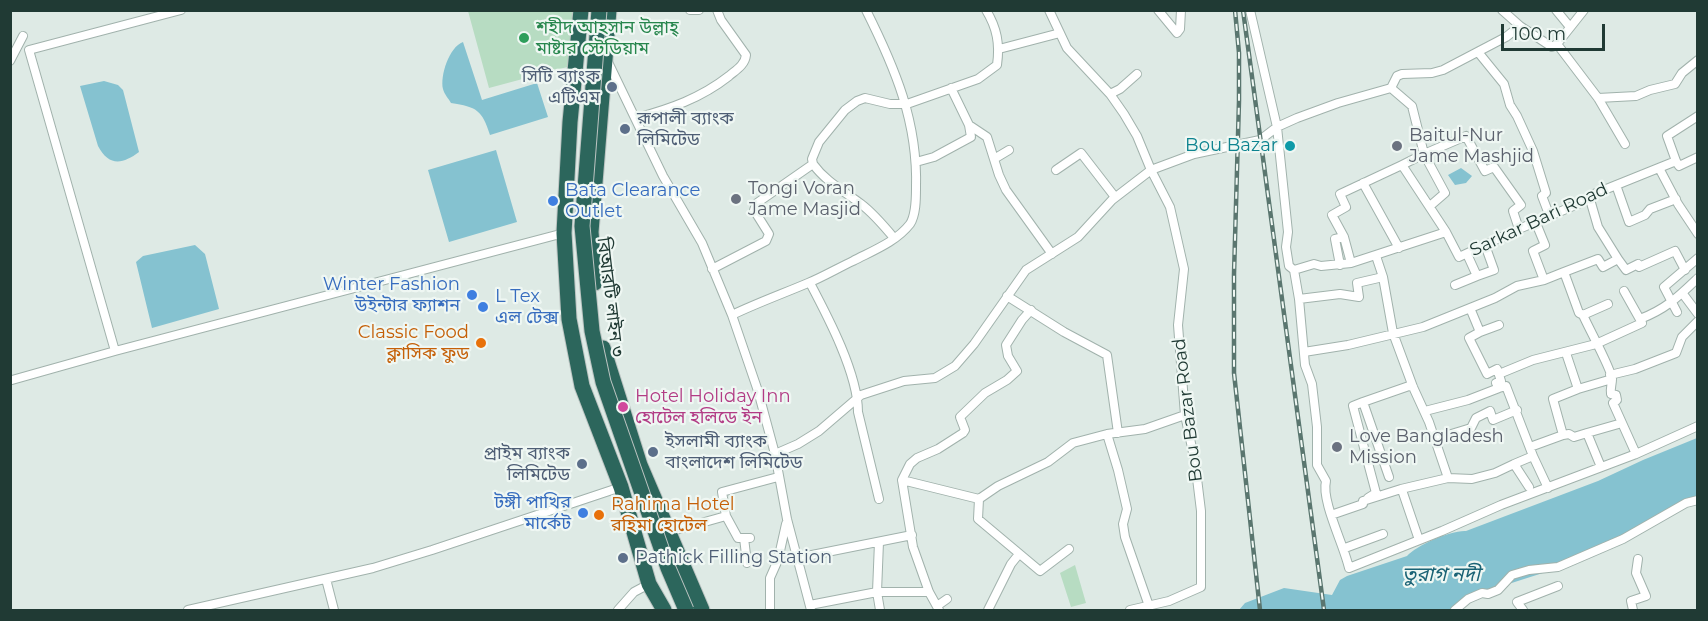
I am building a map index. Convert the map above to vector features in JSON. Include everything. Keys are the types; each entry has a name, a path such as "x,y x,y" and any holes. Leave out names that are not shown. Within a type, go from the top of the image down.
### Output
{"highway":[{"path":"581,10 570,122 564,233 569,319 582,386 621,487 649,584 664,610"},
{"name":"বিআরটি লাইন ৩","path":"599,10 600,55 582,226 592,331 603,382 664,557 686,610"},
{"path":"608,10 600,55 591,232 598,322 605,359 640,465 702,610"}],"street":[{"path":"29,50 181,10"},
{"path":"690,10 699,10"},
{"path":"636,118 660,112 699,96 741,66 746,55 721,20 717,10"},
{"path":"732,315 771,297 810,283 881,247 911,222 915,204 916,162 907,104 881,39 866,10"},
{"path":"894,238 871,213 820,173 812,159 819,142 845,110 857,101 866,98 890,104 907,104 978,79 997,65 999,49 994,24 986,10"},
{"name":"Bou Bazar Road","path":"1049,10 1067,48 1110,94 1137,136 1170,207 1184,269 1178,325 1185,415 1195,462 1201,511 1201,588 1169,601 1149,606"},
{"path":"1158,10 1177,33 1180,29 1181,10"},
{"path":"1250,10 1277,127 1288,232 1286,247 1289,266 1294,270 1305,365 1312,384 1317,427 1317,465 1326,481 1324,488 1331,515 1345,548 1349,568 1501,505 1636,454 1698,426"},
{"path":"1502,10 1520,26 1552,47 1557,44 1584,10"},
{"path":"1556,10 1570,27"},
{"path":"775,454 819,431 858,397 870,390 904,381 935,378 955,366 974,344 1026,270 1078,237 1115,197 1151,170 1187,156 1260,140 1277,127 1338,103 1391,88 1397,76 1401,74 1432,73 1453,66 1506,37 1520,26"},
{"path":"578,32 600,55 636,118 663,176 702,243 732,315 758,391 775,454 787,519 810,608 877,592 929,592"},
{"path":"999,49 1060,33"},
{"path":"10,61 23,36 29,50 115,351"},
{"path":"1557,44 1598,98 1625,144"},
{"path":"1478,52 1504,84 1510,105 1517,116 1538,167 1546,193 1542,196 1550,217"},
{"path":"1598,98 1636,96 1675,84 1682,73 1698,60"},
{"path":"1110,94 1120,89 1137,74"},
{"path":"916,162 934,157 970,137 969,125 951,88"},
{"path":"1391,88 1412,106 1424,154 1445,193 1430,206"},
{"path":"1676,161 1667,136 1698,116"},
{"path":"969,125 987,138 1006,190 1052,254"},
{"path":"1351,263 1344,237 1332,216 1346,207 1340,194 1466,136 1485,171 1494,167 1521,205 1513,211 1519,229"},
{"path":"994,159 1008,150"},
{"path":"1056,170 1081,153 1115,197"},
{"name":"Sarkar Bari Road","path":"1294,270 1314,264 1321,266 1351,263 1446,232 1460,257 1585,201 1589,196 1676,161 1679,166 1698,157"},
{"path":"712,268 766,241 769,234 754,210 757,203 813,164"},
{"path":"1402,165 1446,232"},
{"path":"1659,168 1698,234"},
{"path":"1363,183 1398,248"},
{"path":"1616,185 1629,222 1645,215 1650,209 1676,199"},
{"path":"1589,196 1598,227 1626,270 1638,264 1640,267 1675,251 1685,270"},
{"path":"1536,223 1545,245 1533,251 1544,280"},
{"path":"12,380 564,233"},
{"path":"1340,264 1335,239 1344,237"},
{"path":"1455,285 1494,270 1485,245"},
{"path":"1467,254 1478,276"},
{"path":"1376,256 1383,277 1393,333 1436,439 1448,478"},
{"path":"1677,312 1664,287 1698,258"},
{"path":"1304,352 1348,345 1423,327 1517,286 1544,280 1598,259 1603,267 1618,260"},
{"path":"1564,272 1579,313 1583,315 1611,377 1611,394 1616,395 1617,400 1613,403 1636,454"},
{"path":"1299,299 1340,294 1359,297 1357,283 1383,277"},
{"path":"1640,319 1672,303 1698,278"},
{"path":"810,283 830,322 858,397 858,412 879,499"},
{"path":"1499,374 1533,360 1596,344 1642,323 1624,291"},
{"path":"1683,294 1698,314"},
{"path":"1007,296 1064,332 1107,355 1118,433"},
{"path":"1583,315 1608,304"},
{"path":"1470,308 1480,332"},
{"path":"947,599 938,608 929,592 913,547 902,480 910,464 917,458 938,449 963,433 965,430 960,417 985,393 1017,371 1008,356 1006,345 1030,310"},
{"path":"1563,435 1553,399 1676,353 1682,337 1698,321"},
{"path":"1499,325 1469,338 1487,374 1497,369 1501,381 1496,383 1499,388"},
{"path":"1566,353 1578,389"},
{"path":"1331,515 1364,504 1363,501 1376,493 1353,406 1409,386 1413,387"},
{"path":"1425,411 1468,400 1506,386 1531,452 1548,488"},
{"path":"1364,402 1389,477"},
{"path":"1436,439 1471,428 1476,418 1490,411 1493,420 1517,410"},
{"path":"902,480 979,499 998,486 1048,462 1073,443 1107,434 1145,429 1185,415"},
{"path":"1363,501 1448,478 1472,479 1495,473 1563,435 1569,434 1574,437 1622,423"},
{"path":"1587,433 1601,467"},
{"path":"1107,434 1127,509 1123,524 1125,537 1149,606 1131,610"},
{"path":"1514,464 1529,487"},
{"path":"747,563 747,538 738,538 726,516 722,492 778,477"},
{"path":"188,610 326,579 432,550 621,487"},
{"path":"1402,490 1419,540"},
{"path":"979,499 978,519 1040,572 1069,549"},
{"path":"1455,610 1465,607 1482,593 1488,594 1498,590 1512,575 1529,570 1558,567 1623,539 1686,502 1698,500"},
{"path":"669,532 726,516"},
{"path":"770,610 770,578 778,560 787,519"},
{"path":"1345,548 1383,534"},
{"path":"797,558 912,535"},
{"path":"879,542 877,592 880,610"},
{"path":"988,610 1011,564 1019,554"},
{"path":"1633,610 1631,601 1646,596 1636,573 1638,559"},
{"path":"326,579 334,610"},
{"path":"618,610 634,592 649,584"},
{"path":"1523,610 1517,602 1558,586"}],"green space":[{"name":"শহীদ আহসান উল্লাহ্‌ মাষ্টার স্টেডিয়াম","path":"468,11 574,11 571,66 489,88"},
{"path":"1075,565 1086,603 1071,607 1060,573"}],"water":[{"path":"463,42 482,100 537,83 548,117 490,135 484,120 477,111 467,106 451,103 444,91 443,77 450,56"},
{"path":"104,81 118,85 123,90 139,152 122,161 107,157 98,146 80,86"},
{"path":"496,150 517,222 449,242 428,170"},
{"path":"1461,168 1472,176 1466,183 1455,185 1448,175"},
{"path":"195,245 205,254 219,309 152,328 136,262 143,256"},
{"name":"তুরাগ নদী","path":"1697,438 1697,501 1580,561 1493,589 1452,610 1239,610 1245,603 1284,588 1332,595 1340,580 1347,576 1407,556 1418,547 1443,536 1466,531 1598,481"}],"railway":[{"path":"1235,10 1239,53 1239,101 1234,274 1234,373 1260,610"},
{"path":"1243,10 1324,610"}],"place":[{"name":"শহীদ আহসান উল্লাহ্‌ মাষ্টার স্টেডিয়াম","path":"524,38"},
{"name":"সিটি ব্যাংক এটিএম","path":"612,87"},
{"name":"রূপালী ব্যাংক লিমিটেড","path":"625,129"},
{"name":"Bou Bazar","path":"1290,146"},
{"name":"Baitul-Nur Jame Mashjid","path":"1397,146"},
{"name":"Tongi Voran Jame Masjid","path":"736,199"},
{"name":"Bata Clearance Outlet","path":"553,201"},
{"name":"Winter Fashion উইন্টার ফ্যাশন","path":"472,295"},
{"name":"L Tex এল টেক্স","path":"483,307"},
{"name":"Classic Food ক্লাসিক ফুড","path":"481,343"},
{"name":"Hotel Holiday Inn হোটেল হলিডে ইন","path":"623,407"},
{"name":"Love Bangladesh Mission","path":"1337,447"},
{"name":"ইসলামী ব্যাংক বাংলাদেশ লিমিটেড","path":"653,452"},
{"name":"প্রাইম ব্যাংক লিমিটেড","path":"582,464"},
{"name":"টঙ্গী পাখির মার্কেট","path":"583,513"},
{"name":"Rahima Hotel রহিমা হোটেল","path":"599,515"},
{"name":"Pathick Filling Station","path":"623,558"}]}
